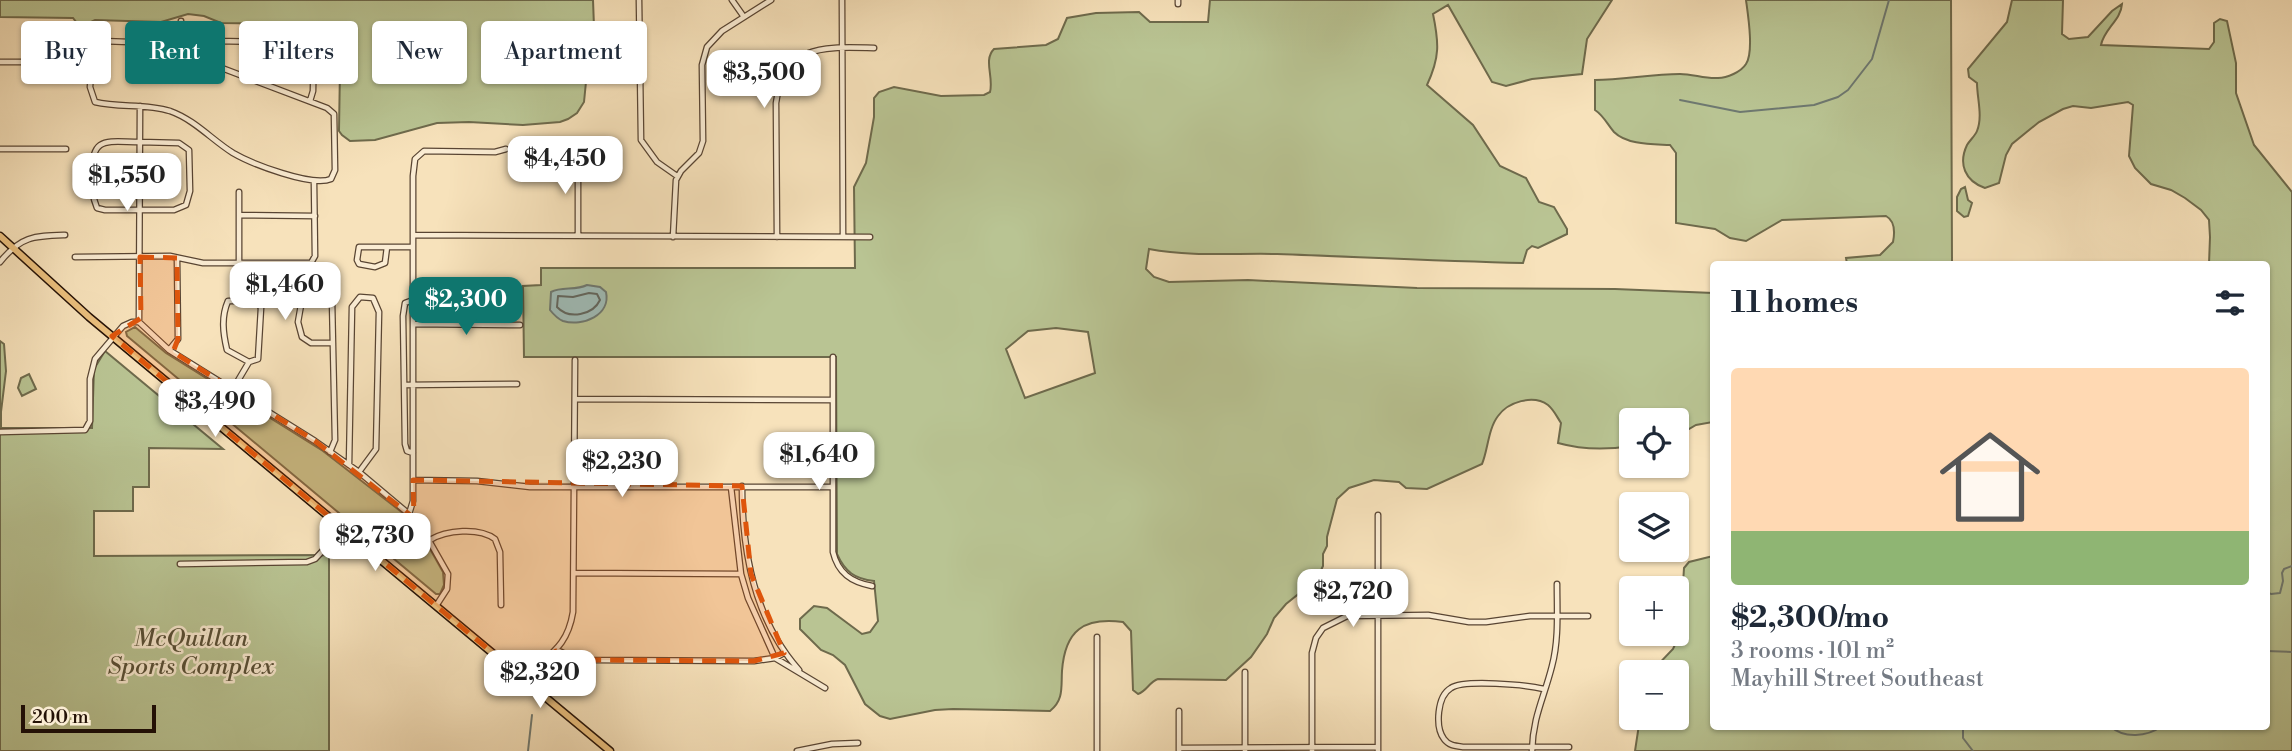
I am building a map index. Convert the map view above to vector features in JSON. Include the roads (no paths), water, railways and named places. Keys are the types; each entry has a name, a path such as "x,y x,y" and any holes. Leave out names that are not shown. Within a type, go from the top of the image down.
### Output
{"main road":[{"path":"0,236 112,337 610,751"}],"street":[{"path":"639,0 641,140 657,162 677,176"},
{"path":"732,0 744,17"},
{"path":"673,237 673,192 677,176 701,148 702,65 707,47 722,31 771,0"},
{"path":"842,0 844,237"},
{"path":"125,42 102,41 93,47 90,88 95,102 171,111 195,124 235,154 314,182 331,179 335,170 334,114 327,108 225,69"},
{"path":"776,237 776,103 779,85 786,70 807,52 826,47 874,48"},
{"path":"0,62 21,62"},
{"path":"310,101 313,84"},
{"path":"139,106 139,322 169,350 330,452 359,472 409,514 430,540 445,566 449,581 436,606"},
{"path":"140,142 179,143 189,150 190,191 186,205 174,210 97,208 92,198 91,155 95,148 105,143 140,142"},
{"path":"0,149 66,149"},
{"path":"409,514 413,504 414,167 419,155 424,151 495,152 506,149"},
{"path":"578,157 578,236"},
{"path":"75,257 177,258 203,263 311,263 315,256 314,182"},
{"path":"239,192 239,263"},
{"path":"239,215 315,216"},
{"path":"413,235 870,237"},
{"path":"0,262 12,248 33,236 65,236"},
{"path":"387,247 385,263 375,267 359,264 359,247 387,247 413,247"},
{"path":"169,350 178,339 177,258"},
{"path":"349,465 352,307 360,297 373,298 379,312 376,449 359,472"},
{"path":"330,452 335,440 333,343 332,300 301,305 298,323 302,337 311,343 333,343"},
{"path":"413,300 408,300 403,308 405,444 407,450 413,453"},
{"path":"233,389 249,362 258,359 261,307 257,301 228,301 223,312 227,350 249,362"},
{"path":"0,432 86,430 90,421 90,379 93,364 112,337 128,323 139,322"},
{"path":"413,324 520,325"},
{"path":"833,357 832,544 835,561 849,579 872,586"},
{"path":"524,679 557,650 571,627 574,572 575,360"},
{"path":"404,385 517,384"},
{"path":"575,399 833,400"},
{"path":"413,480 575,487 832,487"},
{"path":"742,486 745,538 751,574 769,626 784,653 802,673"},
{"path":"731,487 741,574 748,598 775,658 825,688"},
{"path":"1179,711 1179,749 1378,749 1378,515"},
{"path":"180,565 307,562 315,559 344,528"},
{"path":"430,540 451,533 482,533 495,539 500,552 501,605"},
{"path":"574,572 741,574"},
{"path":"1532,749 1538,707 1556,646 1557,584"},
{"path":"1312,749 1312,653 1316,638 1323,628 1347,616 1428,615 1477,622 1588,615"},
{"path":"1097,636 1097,751"},
{"path":"557,650 569,657 585,660 754,661 775,658 784,653"},
{"path":"1245,671 1245,749"},
{"path":"1544,689 1526,685 1453,686 1444,693 1440,702 1440,727 1444,738 1452,746 1532,749 1569,747"},
{"path":"797,751 832,744 858,743"}],"water":[{"path":"587,285 600,287 606,292 604,307 600,313 587,321 571,322 559,319 550,310 551,292"}],"waterway":[{"path":"1680,100 1740,112 1814,105 1838,97 1848,90 1872,59 1889,0"},
{"path":"2270,593 2280,593 2282,573 2284,569 2292,566"},
{"path":"2270,651 2292,652"},
{"path":"528,751 532,715"},
{"path":"1963,730 1963,738 1973,751"},
{"path":"2116,730 2129,735 2156,730"}],"park label":[{"name":"McQuillan Sports Complex","path":"191,653"}]}
